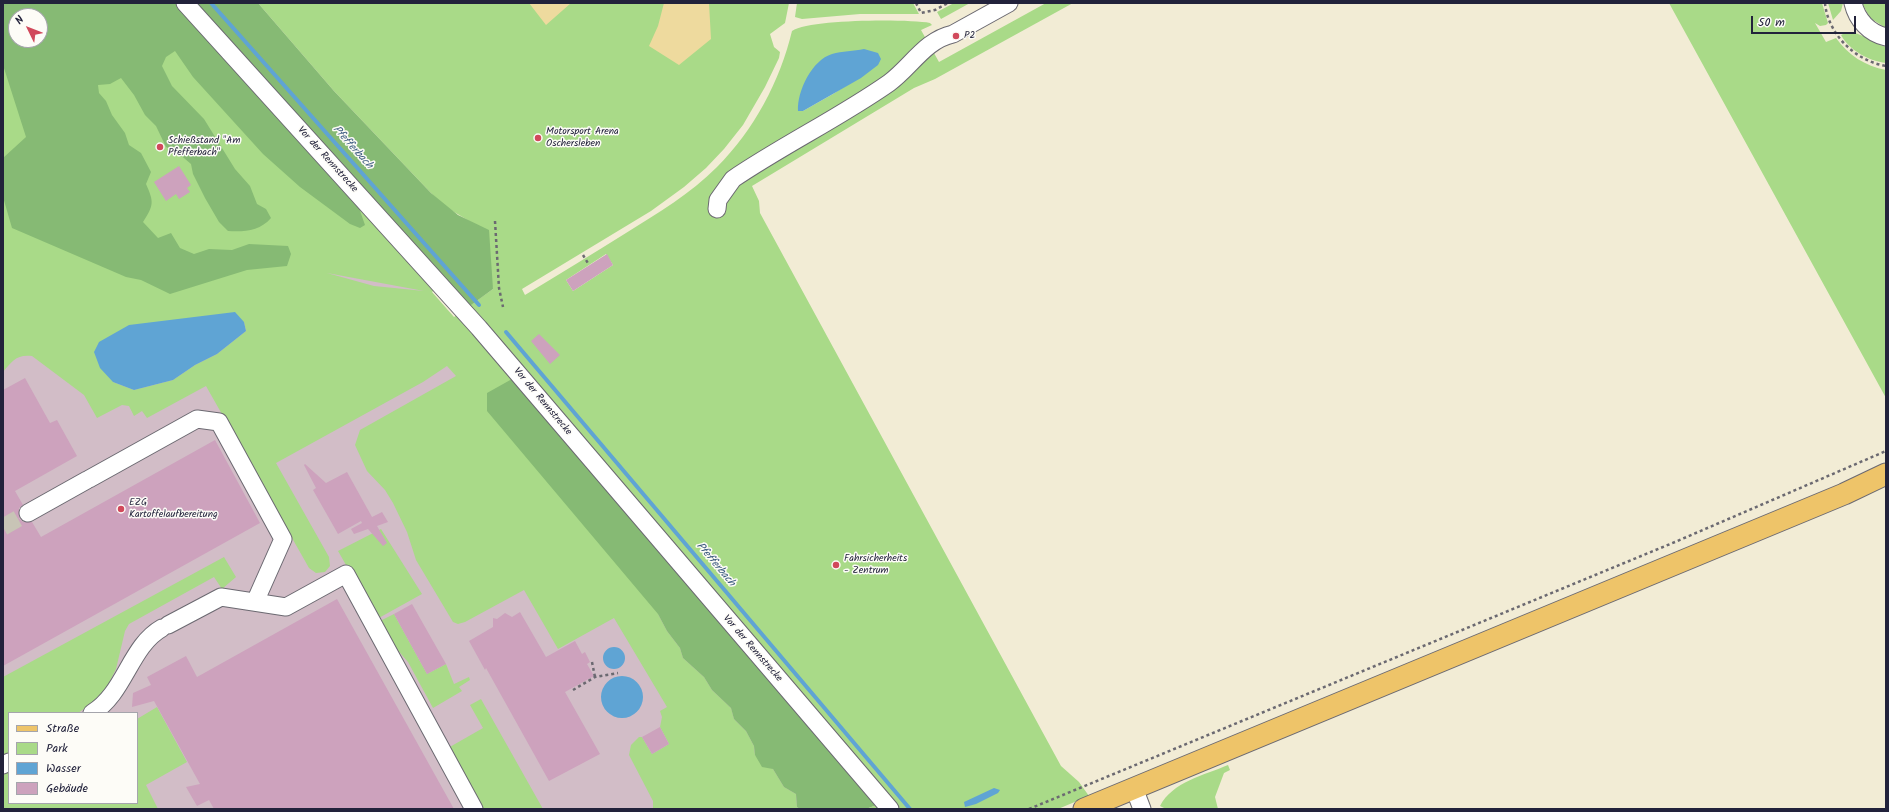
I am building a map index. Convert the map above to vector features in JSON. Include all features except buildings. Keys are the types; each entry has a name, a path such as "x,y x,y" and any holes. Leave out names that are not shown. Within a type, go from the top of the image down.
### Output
{"main road":[{"path":"1084,809 1815,506 1886,474"}],"street":[{"name":"Vor der Rennstrecke","path":"185,3 479,328 890,809"},
{"path":"717,209 718,200 733,179 890,82 933,42 944,36 953,34 1009,3"},
{"path":"1853,3 1858,16 1864,24 1872,31 1886,37"},
{"path":"28,513 197,419 219,422 283,539 254,602"},
{"path":"93,712 114,692 150,635 221,597 286,607 346,574 474,809"},
{"path":"1134,788 1142,809"}],"path":[{"path":"916,3 921,13 935,10 948,3"},
{"path":"1825,3 1831,21 1844,44 1863,58 1886,66"},
{"path":"495,221 499,288 503,307"},
{"path":"583,255 589,265"},
{"path":"1029,809 1682,540 1886,451"},
{"path":"592,662 595,677"},
{"path":"573,690 595,677 618,673"}],"shaded area":[{"path":"3,197 314,263 432,292 448,366 827,809 3,809"}],"green space":[{"path":"3,3 176,3 437,287 432,292 454,317 493,289 471,222 444,206 431,193 334,91 258,3 789,3 785,23 770,34 774,47 780,52 779,58 765,87 743,125 724,149 706,168 684,187 651,211 522,289 525,295 662,210 707,177 743,137 764,104 773,86 787,50 792,31 802,27 838,22 901,21 930,23 932,25 921,30 939,62 1046,3 1073,3 935,79 914,88 752,186 759,201 760,213 1061,766 1079,782 1089,796 1058,809 866,809 879,804 658,614 667,631 680,648 683,658 704,677 712,690 731,708 734,719 746,731 754,746 755,755 773,769 784,787 796,794 797,807 800,809 653,809 653,801 629,755 631,745 639,737 642,737 652,754 669,744 660,727 662,717 660,711 667,707 614,618 558,649 524,590 465,622 458,624 453,622 416,560 407,532 393,503 385,490 367,471 355,445 360,430 456,376 447,366 423,382 276,463 329,557 330,566 325,572 316,573 309,568 206,386 147,418 142,411 134,416 129,406 122,405 97,418 84,395 32,356 19,357 3,372","holes":["867,72 803,111 798,111","606,254 613,265 573,291 566,280","327,273 424,291 374,286","244,322 246,331 217,354 195,365 173,380 134,390 113,382"]},
{"name":"Schießstand \"Am Pfefferbach\"","path":"3,3 181,3 358,205 365,225 360,228 350,224 300,187 263,154 193,77 175,51 166,57 162,66 172,86 204,119 235,169 250,186 257,204 266,209 271,218 262,226 251,230 228,231 219,222 205,198 193,174 191,164 178,153 166,147 156,126 145,115 134,95 121,78 110,84 98,85 99,93 106,101 112,115 125,133 129,145 141,153 151,172 146,184 152,203 143,222 158,238 171,233 180,248 194,254 209,249 232,250 249,244 288,246 291,254 287,266 247,270 170,294 141,280 126,277 12,228 3,197 3,158 26,137 3,65"},
{"path":"196,3 258,3 334,91 431,193 458,215 489,230 493,289 467,308"},
{"path":"797,3 913,3 919,14 860,14 802,19 795,17"},
{"path":"954,3 970,3 941,19 937,12"},
{"path":"1669,3 1822,3 1828,23 1820,26 1815,23 1826,42 1836,38 1846,50 1864,63 1886,70 1886,398"},
{"path":"1828,3 1843,3 1841,11 1833,20"},
{"path":"1862,3 1886,3 1886,28 1870,18"},
{"path":"1847,32 1852,32 1886,47 1886,63 1873,60 1854,50 1841,35"},
{"path":"512,379 879,804 866,809 800,809 797,807 796,794 784,787 773,769 762,767 755,755 754,746 746,731 734,719 731,708 712,690 704,677 683,658 680,648 667,631 658,614 487,411 487,393"},
{"path":"381,529 422,594 377,619 338,551"},
{"path":"224,557 236,577 222,589 214,577 129,624 125,631 116,669 106,689 91,704 79,712 8,712 8,754 3,757 3,677"},
{"path":"394,614 427,674 446,664 454,684 469,677 470,680 459,687 462,691 433,708 408,662 395,647 378,622"},
{"path":"481,699 543,809 482,809 448,748 483,728 470,705"},
{"path":"157,707 187,762 146,785 158,809 3,809 3,775 8,772 8,804 138,804 138,718"},
{"path":"1228,765 1230,770 1224,773 1215,797 1218,809 1166,809 1160,806 1172,791 1181,785"}],"sand":[{"path":"529,3 571,3 546,25"},
{"path":"664,3 709,3 711,39 679,65 649,46 658,26"}],"water":[{"path":"864,49 878,53 881,59 878,65 861,78 803,111 798,111 798,103 803,86 812,69 818,63 825,57 832,54"},
{"path":"235,312 244,322 246,331 217,354 195,365 173,380 134,390 113,382 100,368 94,352 99,342 129,325"},
{"path":"614,647 622,650 625,658 622,666 614,669 606,666 603,658 606,650"},
{"path":"618,676 626,676 634,679 640,685 643,697 640,709 634,715 626,718 618,718 610,715 604,709 601,701 601,693 604,685 610,679"},
{"path":"994,788 1000,790 998,793 976,804 965,807 964,802"}],"waterway":[{"name":"Pfefferbach","path":"211,3 479,305"},
{"name":"Pfefferbach","path":"506,332 910,809"}],"tunnel":[{"path":"3,527 28,513"}],"place":[{"name":"P2","path":"956,36"},
{"name":"Motorsport Arena Oschersleben","path":"538,138"},
{"name":"Schießstand \"Am Pfefferbach\"","path":"160,147"},
{"name":"EZG Kartoffelaufbereitung","path":"121,509"},
{"name":"Fahrsicherheits - Zentrum","path":"836,565"}]}
